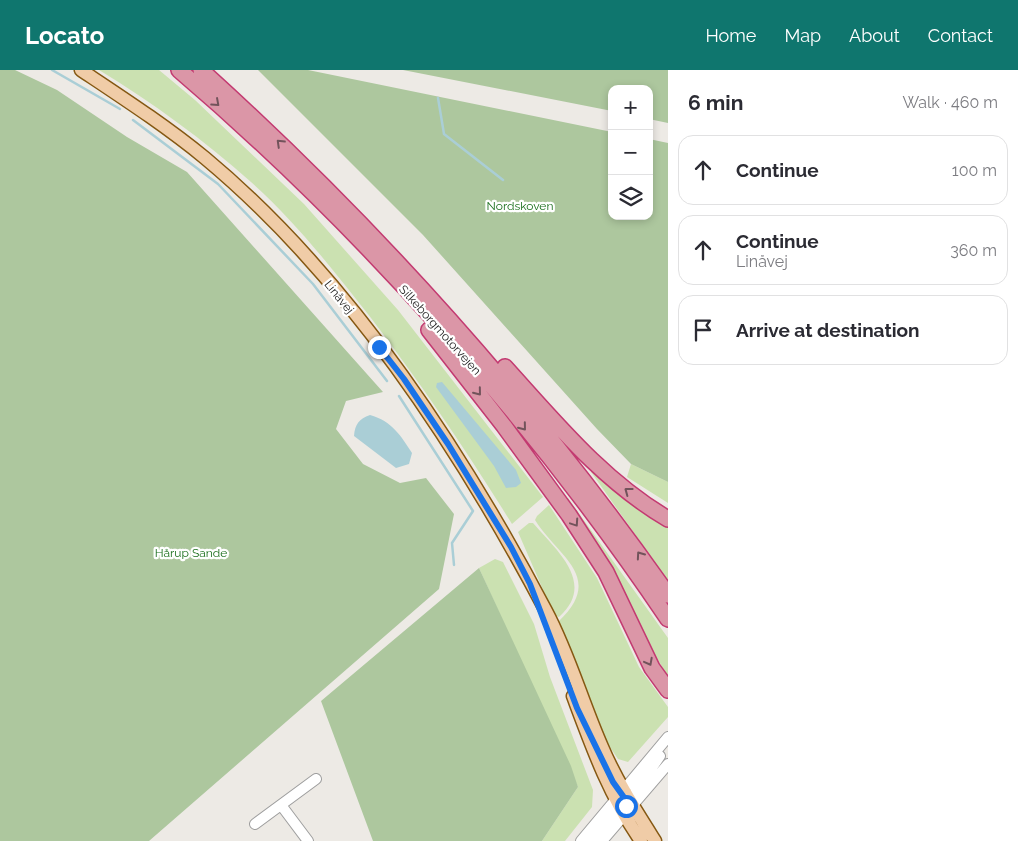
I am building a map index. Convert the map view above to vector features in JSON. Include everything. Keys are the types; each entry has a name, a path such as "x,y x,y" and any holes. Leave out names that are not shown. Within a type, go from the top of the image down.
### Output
{"highway":[{"name":"Silkeborgmotorvejen","path":"179,70 240,124 325,206 388,271 493,389 583,502 668,619"},
{"name":"Silkeborgmotorvejen","path":"201,70 316,177 398,262 504,380 599,500 668,595"},
{"path":"316,177 436,290 575,444 625,489 668,519"},
{"path":"325,206 477,390 564,508 606,572 652,668 667,687"}],"main road":[{"name":"Linåvej","path":"81,70 134,104 205,158 289,238 329,283 404,379 443,436 499,526 553,626 624,803"},
{"name":"Linåvej","path":"530,584 577,708 585,720 602,762 624,803"},
{"path":"606,811 624,803"},
{"path":"624,803 641,841"},
{"path":"624,803 649,841"},
{"path":"624,803 656,841"}],"street":[{"path":"602,841 624,803 668,737"},
{"path":"592,841 624,803 668,744"},
{"path":"624,803 668,764"},
{"path":"255,824 316,779"},
{"path":"281,805 308,841"},
{"path":"581,841 606,811"}],"green space":[{"name":"Hårup Sande","path":"0,70 15,70 57,90 127,137 187,172 383,392 346,401 336,429 363,464 400,483 426,478 454,514 439,589 149,841 0,841"},
{"path":"99,70 159,70 195,100 304,204 398,310 543,497 512,524 408,368 357,300 299,230 268,197 215,151 158,109"},
{"name":"Nordskoven","path":"258,70 308,70 608,131 608,220 653,220 653,140 668,143 668,482 631,464 597,429 423,235"},
{"path":"403,70 668,70 668,123 653,120 653,85 608,85 608,110"},
{"path":"631,464 668,482 668,503 627,477"},
{"path":"595,469 668,524 668,581 591,472"},
{"path":"568,498 668,638 668,677 564,499"},
{"path":"549,505 597,578 639,667 668,707 668,717 628,762 618,759 608,744 558,622 572,606 578,592 578,580 573,568 535,520"},
{"path":"529,523 533,523 552,544 569,567 574,579 574,592 570,604 559,617 554,615 518,532"},
{"path":"495,559 503,562 534,624 550,677 593,790 592,807 565,841 542,841 578,787 479,568"},
{"path":"479,568 571,766 578,787 542,841 373,841 321,701"}],"water":[{"path":"442,382 516,470 521,483 516,487 506,488 494,466 436,387 437,383"},
{"path":"370,415 390,425 400,435 412,453 409,464 396,468 354,436 358,422"}],"waterway":[{"path":"52,70 120,109"},
{"path":"438,98 444,134 503,180"},
{"path":"133,120 218,184 313,284 387,381"},
{"path":"399,396 473,511 452,543 454,565"}],"route":[{"path":"379,347 404,379 448,444 511,547 530,584 577,708 585,720 602,762 628,803 626,806"}]}
